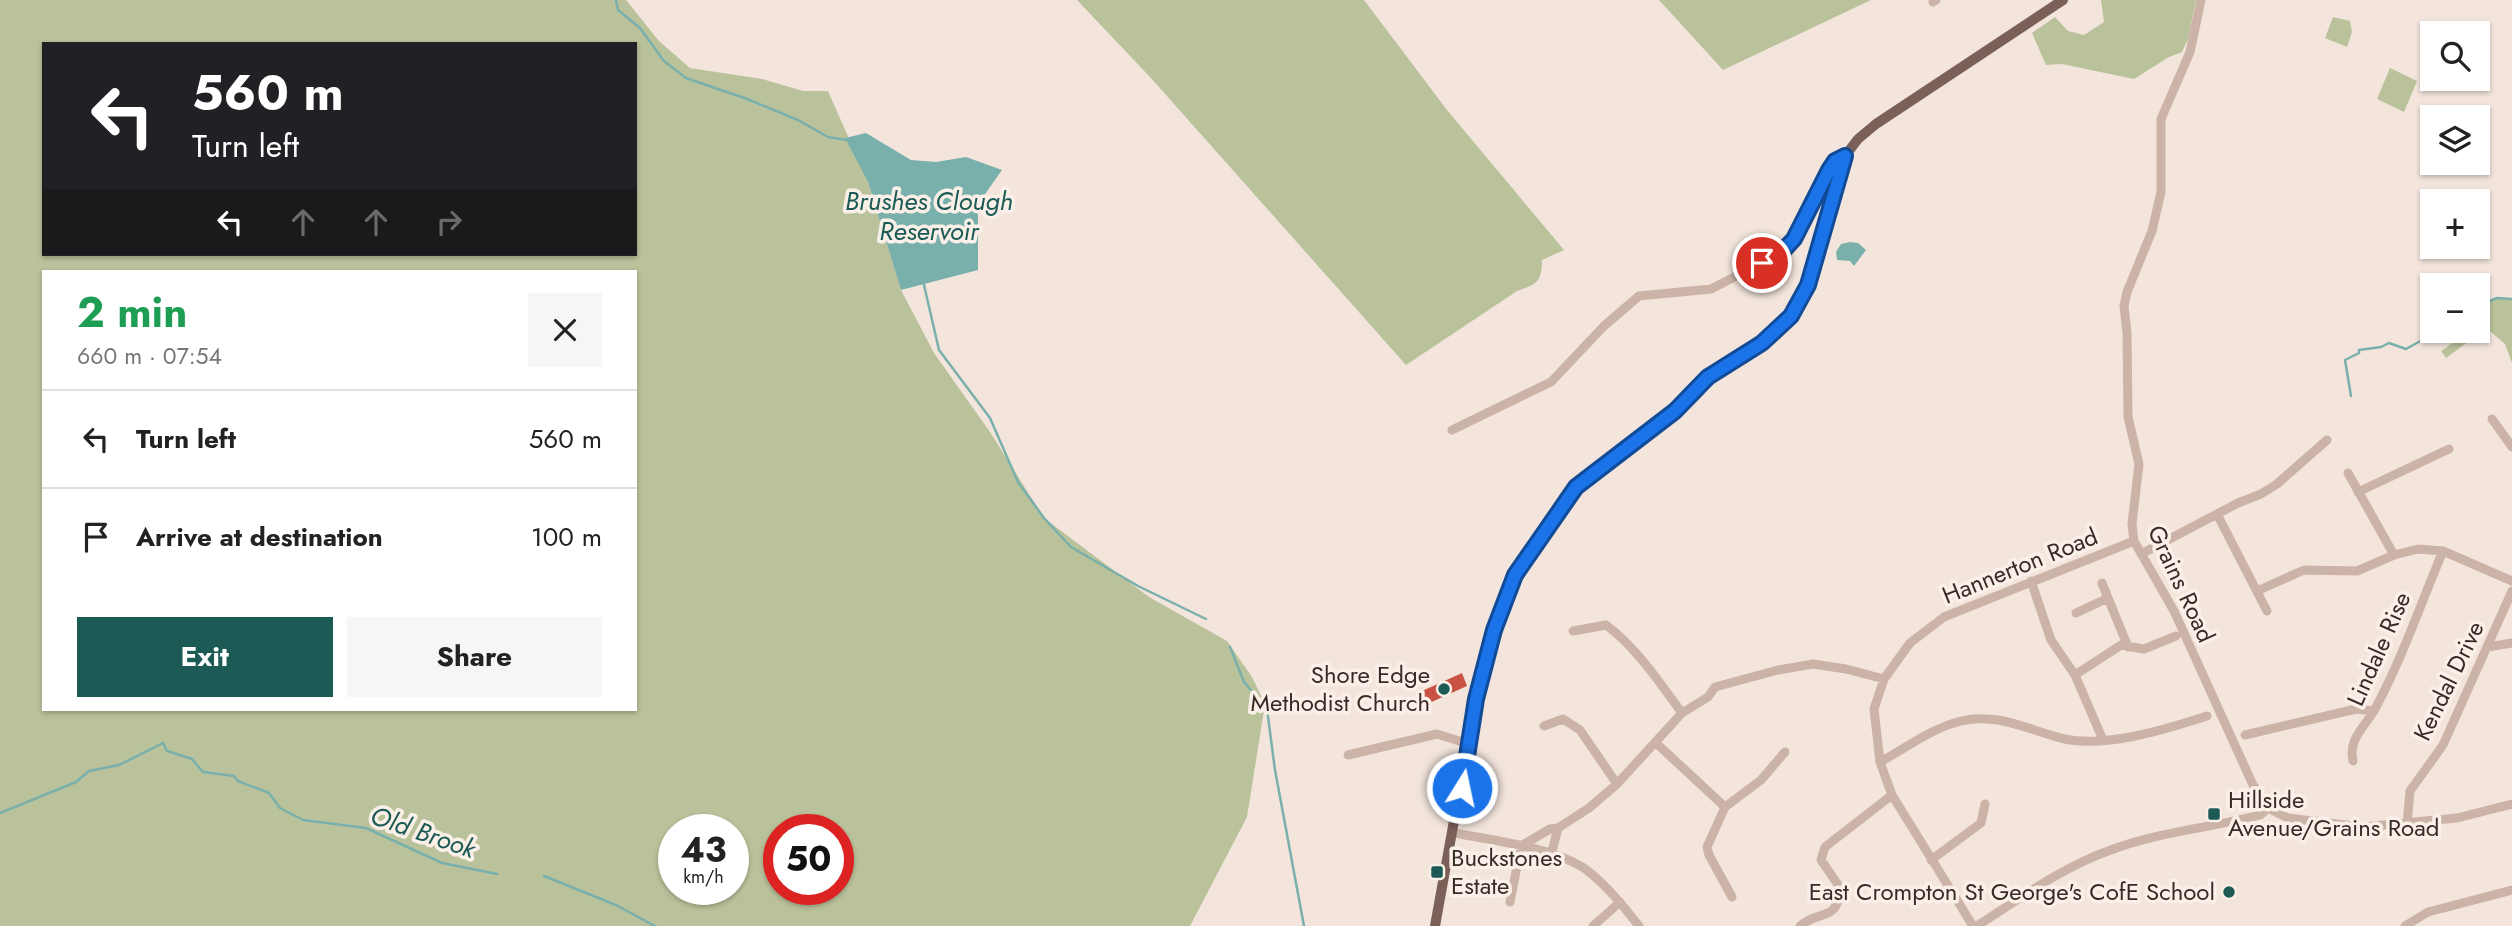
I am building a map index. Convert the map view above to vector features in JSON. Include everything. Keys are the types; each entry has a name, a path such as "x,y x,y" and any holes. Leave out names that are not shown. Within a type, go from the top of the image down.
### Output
{"main road":[{"path":"1435,926 1454,833 1476,699 1492,639 1515,575 1576,487 1675,411 1708,377 1762,343 1791,316 1808,285 1845,156 1858,139 1875,124 2063,0"}],"street":[{"name":"Grains Road","path":"2201,0 2190,52 2161,119 2161,192 2152,231 2124,306 2128,417 2139,464 2132,507 2134,541 2174,611 2253,785 2268,808"},
{"path":"1452,429 1462,427 1479,416 1551,382 1604,326 1639,296 1710,289 1781,253 1794,239 1835,161 1845,156"},
{"path":"2493,419 2512,447"},
{"path":"2141,554 2277,484 2328,440"},
{"path":"2358,492 2449,449"},
{"path":"2348,473 2394,555"},
{"path":"2218,516 2267,611"},
{"name":"Hannerton Road","path":"1975,926 1931,860 1892,794 1880,762 1874,709 1884,679 1910,643 1944,617 2134,541"},
{"path":"2257,591 2304,570 2357,571 2394,555 2418,549 2443,551 2512,581"},
{"name":"Lindale Rise","path":"2353,761 2350,750 2353,741 2374,711 2443,551"},
{"path":"2031,581 2051,640 2075,675 2103,740"},
{"path":"2102,583 2128,647"},
{"name":"Kendal Drive","path":"2407,824 2410,791 2443,745 2512,592"},
{"path":"2076,613 2108,598"},
{"path":"1573,631 1606,625 1620,636 1648,667 1682,713"},
{"path":"2075,675 2121,645 2144,649 2176,636"},
{"path":"2488,647 2512,643"},
{"path":"1510,902 1521,846 1550,829 1558,828 1589,808 1617,784 1682,713 1708,697 1715,687 1778,670 1813,664 1846,668 1884,679"},
{"path":"2245,735 2356,709 2374,711"},
{"path":"1880,762 1940,727 1964,720 2003,719 2067,740 2103,740 2166,729 2207,716"},
{"path":"1544,726 1563,719 1580,730 1617,784"},
{"path":"1348,755 1437,734 1469,744"},
{"path":"1655,741 1725,807"},
{"path":"1732,897 1730,888 1709,855 1707,847 1725,807 1761,780 1785,752"},
{"path":"1800,926 1808,920 1825,917 1838,905 1841,889 1821,860 1825,846 1892,794"},
{"path":"1931,860 1981,823 1985,804"},
{"path":"1975,926 2072,867 2107,851 2151,837 2260,815 2268,808 2288,818 2362,827 2457,818 2512,804"},
{"path":"1551,855 1558,828"},
{"path":"1454,833 1521,846 1586,870 1620,902 1639,926"},
{"path":"2405,926 2428,912 2512,890"},
{"path":"1593,926 1620,902"}],"green space":[{"path":"0,0 626,0 659,41 690,68 762,79 803,91 828,91 868,182 901,290 934,353 990,432 1044,518 1149,597 1227,641 1252,677 1265,704 1247,817 1190,926 0,926"},
{"path":"1077,0 1364,0 1447,110 1564,250 1542,260 1541,273 1534,284 1517,291 1406,365 1150,77"},
{"path":"1659,0 1871,0 1723,70"},
{"path":"2101,0 2196,0 2188,39 2182,52 2134,79 2062,64 2046,65 2032,33 2055,17 2068,31 2084,35 2104,22"},
{"path":"2333,17 2350,21 2352,32 2347,47 2325,38"},
{"path":"2390,68 2417,81 2404,112 2377,99"},
{"path":"2497,298 2512,299 2512,363 2505,344 2490,332 2490,301"},
{"path":"2453,343 2466,343 2446,358 2441,351"}],"water":[{"name":"Brushes Clough Reservoir","path":"866,133 911,160 936,162 966,157 1002,170 978,204 978,270 901,290 868,182 845,138"},
{"path":"1858,243 1866,250 1854,266 1850,261 1837,260 1836,252 1841,244"}],"building":[{"name":"Shore Edge Methodist Church","path":"1462,673 1467,686 1427,704 1422,691"}],"waterway":[{"path":"616,0 618,10 640,28 664,61 686,78 798,120 828,137 846,140"},
{"path":"924,285 939,350 990,418 1018,482 1044,518 1071,547 1138,586 1206,619"},
{"path":"2490,301 2497,298 2512,299"},
{"path":"2351,396 2345,360 2359,353 2359,350 2389,343 2406,349 2420,341"},
{"path":"1230,647 1244,682 1267,709 1275,770 1304,926"},
{"name":"Old Brook","path":"0,813 76,782 89,771 119,765 163,743 167,751 192,759 203,772 234,776 238,781 269,793 280,808 303,820 366,828 442,863 497,874"},
{"name":"Old Brook","path":"544,876 616,905 655,926"}],"place":[{"name":"Shore Edge Methodist Church","path":"1444,689"},
{"name":"Hillside Avenue/Grains Road","path":"2214,814"},
{"name":"Buckstones Estate","path":"1437,872"},
{"name":"East Crompton St George's CofE School","path":"2229,892"}],"route":[{"path":"1462,788 1476,699 1494,630 1515,575 1576,487 1675,411 1708,377 1762,343 1791,316 1808,285 1845,156 1835,161 1829,170 1794,239 1781,253 1762,263"}]}
